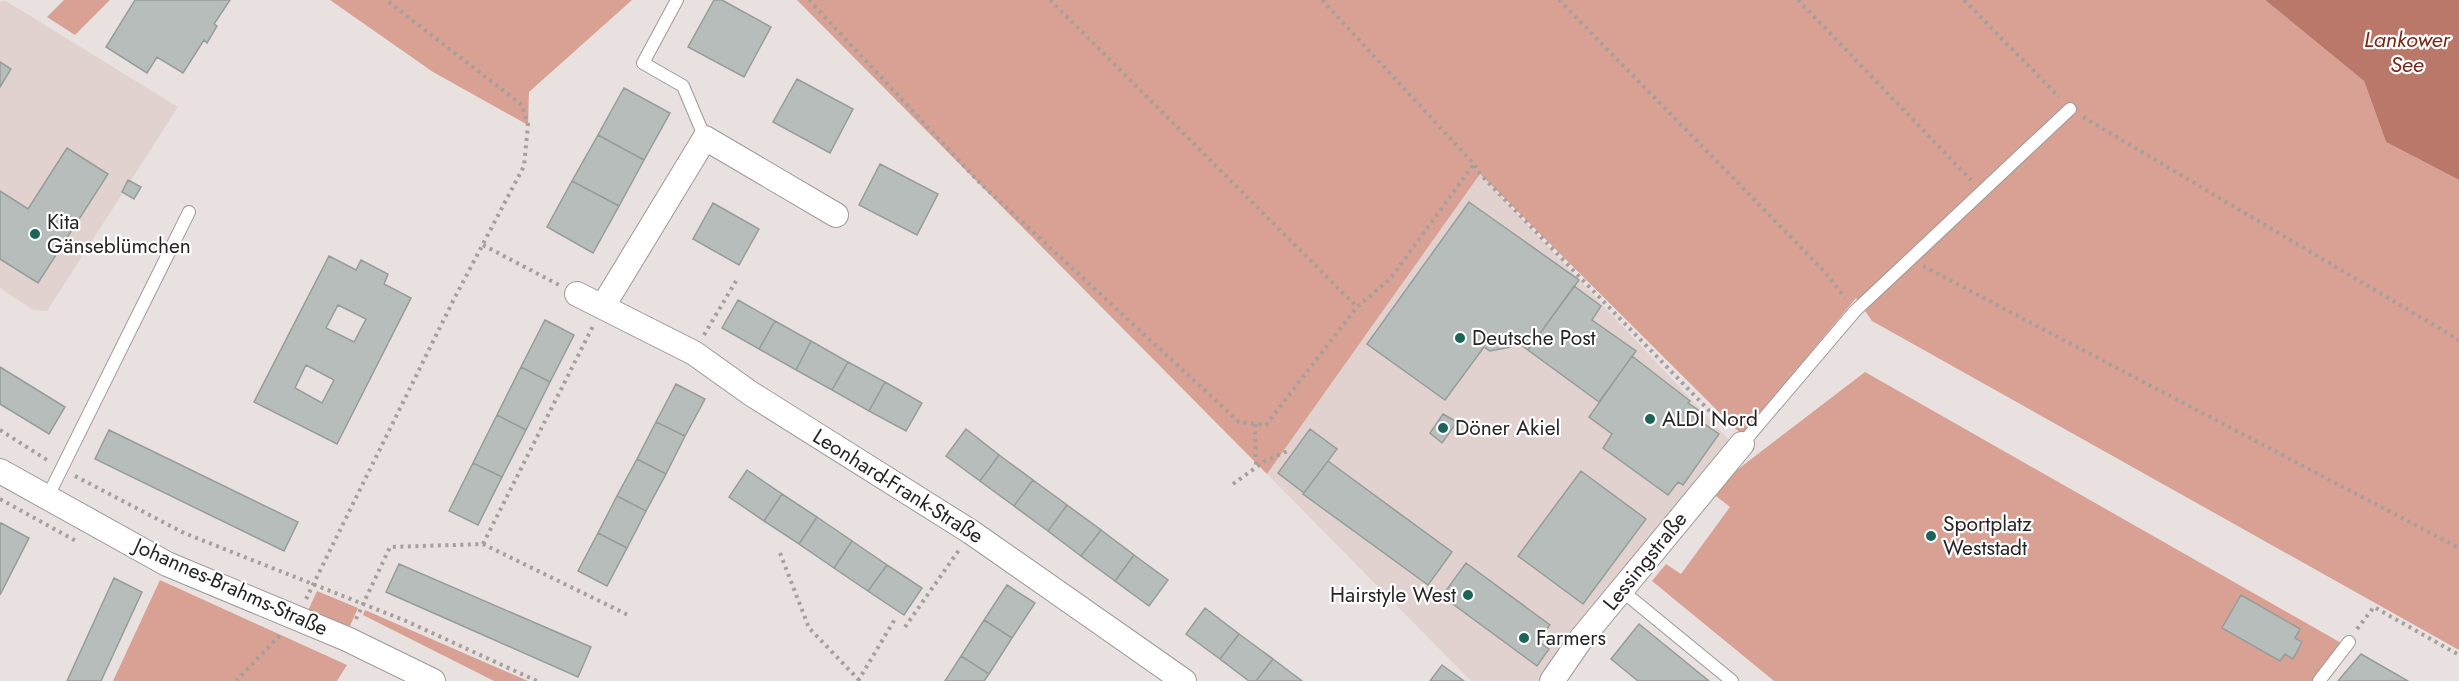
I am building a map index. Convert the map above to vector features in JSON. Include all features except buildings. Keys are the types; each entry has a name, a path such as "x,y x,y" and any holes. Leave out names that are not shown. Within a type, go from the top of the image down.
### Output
{"street":[{"path":"603,306 705,138 836,215"},
{"name":"Leonhard-Frank-Straße","path":"576,294 694,353 750,393 972,532 1184,681"},
{"name":"Lessingstraße","path":"1552,681 1581,639 1742,444"},
{"name":"Johannes-Brahms-Straße","path":"0,471 167,564 348,639 432,681"}],"lane":[{"path":"677,0 643,63 683,86 705,138"},
{"path":"1742,444 1855,311 2070,109"},
{"path":"46,498 189,212"},
{"path":"1621,590 1732,681"},
{"path":"2319,681 2349,642"}],"path":[{"path":"236,681 297,618 524,166 528,125 522,105 386,0"},
{"path":"809,0 980,183 1239,422 1266,425 1357,307 1390,279 1474,164"},
{"path":"1050,0 1357,307"},
{"path":"1322,0 1474,164 1480,174 1742,444"},
{"path":"1560,0 1825,272 1855,311"},
{"path":"1798,0 1982,192"},
{"path":"1964,0 2070,109 2459,340"},
{"path":"483,244 576,294"},
{"path":"1910,258 2459,548"},
{"path":"694,353 736,281"},
{"path":"483,544 603,306"},
{"path":"1255,424 1256,467"},
{"path":"0,430 61,469 184,533 406,621 537,681"},
{"path":"1233,484 1256,467 1290,450"},
{"path":"905,627 972,532"},
{"path":"348,639 390,547 483,544 628,615"},
{"path":"780,553 809,628 858,680 895,620"},
{"path":"2364,617 2374,607 2459,655"}],"shaded area":[{"path":"64,0 110,0 75,35 47,17"},
{"path":"330,0 632,0 529,92 528,125 433,72"},
{"path":"797,0 2265,0 2364,81 2386,142 2459,180 2459,650 1872,321 1856,298 1742,435 1480,174 1267,474"},
{"path":"6,1 178,107 47,311 33,310 0,288 0,2"},
{"path":"1480,174 1732,443 1552,681 1471,681 1267,474"},
{"name":"Sportplatz Weststadt","path":"1865,372 2343,644 2312,681 1774,681 1652,581 1666,564 1681,574 1730,507 1716,496 1733,473"},
{"path":"160,580 347,665 337,681 113,681"},
{"path":"317,591 358,608 350,626 307,613"},
{"path":"365,610 528,681 494,681 363,615"}],"water":[{"name":"Lankower See","path":"2265,0 2459,0 2459,180 2386,142 2364,81"}],"place":[{"name":"Kita Gänseblümchen","path":"35,234"},
{"name":"Deutsche Post","path":"1460,338"},
{"name":"ALDI Nord","path":"1650,419"},
{"name":"Döner Akiel","path":"1443,428"},
{"name":"Sportplatz Weststadt","path":"1931,536"},
{"name":"Hairstyle West","path":"1468,595"},
{"name":"Farmers","path":"1524,638"}]}
